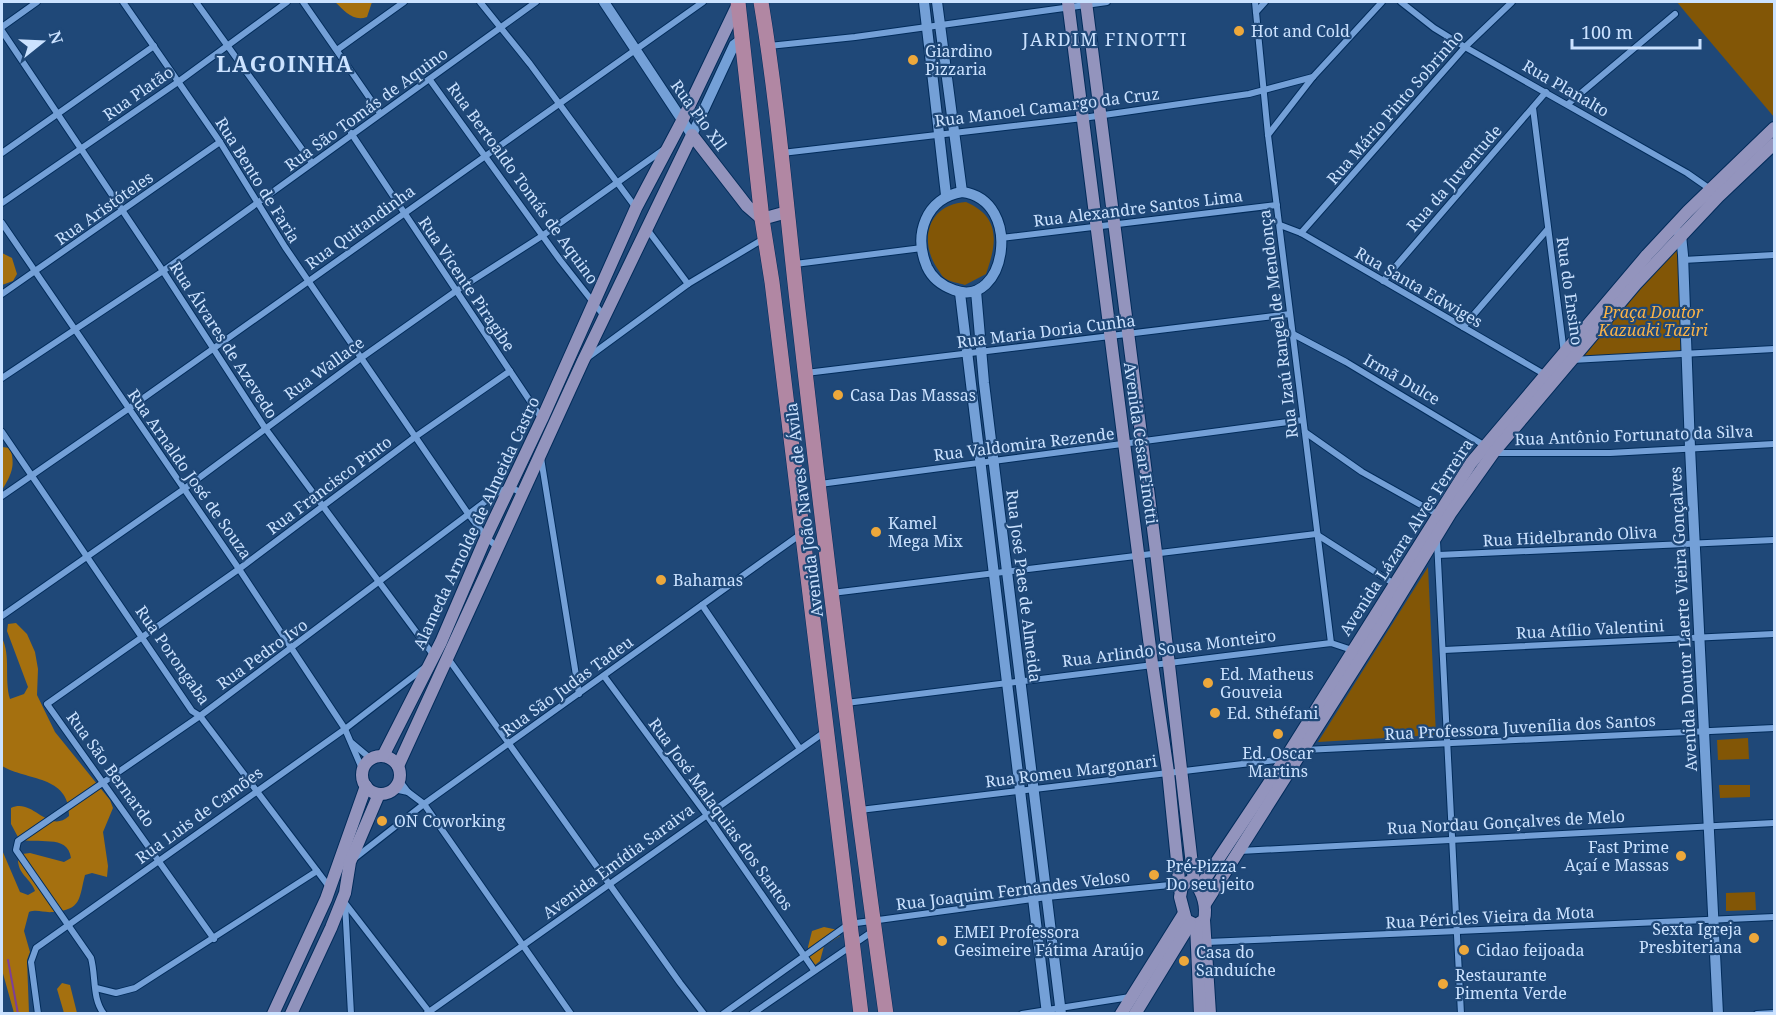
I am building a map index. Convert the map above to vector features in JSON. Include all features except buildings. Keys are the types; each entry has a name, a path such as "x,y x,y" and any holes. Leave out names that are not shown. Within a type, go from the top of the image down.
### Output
{"main road":[{"name":"Avenida João Naves de Ávila","path":"761,2 782,153 786,212 832,593 886,1014"},
{"name":"Avenida João Naves de Ávila","path":"738,3 762,219 861,1014"},
{"name":"Alameda Arnolde de Almeida Castro","path":"398,766 437,659 486,537 542,419 636,208 682,121 738,3"},
{"name":"Avenida César Finotti","path":"1086,3 1115,225 1126,335 1142,443 1183,771 1187,885"},
{"name":"Avenida César Finotti","path":"1069,4 1152,663 1187,885"},
{"name":"Avenida Lázara Alves Ferreira","path":"1187,885 1334,692 1400,587 1437,514 1568,357 1636,284 1677,231 1774,128"},
{"name":"Alameda Arnolde de Almeida Castro","path":"377,757 437,659 497,547 692,135"},
{"name":"Rua Pio Xll","path":"692,135 747,206 762,219"},
{"name":"Avenida Lázara Alves Ferreira","path":"1714,193 1761,157 1774,144"},
{"path":"762,219 786,212"},
{"name":"Avenida Lázara Alves Ferreira","path":"1204,904 1304,750 1334,692 1352,650 1437,538 1490,449 1544,374 1568,357"},
{"path":"273,1014 330,888 366,786 363,771 377,757 398,766 397,785 379,794 350,862 345,898 291,1014"},
{"path":"366,786 379,794"},
{"path":"1136,1014 1204,904 1187,885"},
{"path":"1187,885 1193,921 1200,1014"},
{"path":"1193,921 1207,942 1210,1014"},
{"path":"1120,1014 1131,997 1193,921"}],"street":[{"path":"2,29 37,2"},
{"name":"Rua Bento de Faria","path":"123,2 220,142 257,205 415,437 469,515 497,547"},
{"path":"196,2 312,163"},
{"name":"Rua Platão","path":"2,203 178,82 287,2"},
{"path":"303,2 380,113"},
{"path":"337,50 404,2"},
{"path":"480,2 560,103 636,208"},
{"name":"Rua São Tomás de Aquino","path":"2,378 163,271 257,205 351,133 430,80 536,2"},
{"name":"Rua Pio Xll","path":"603,2 692,135"},
{"name":"Rua Quitandinha","path":"2,496 128,410 402,213 703,2"},
{"path":"924,2 946,195"},
{"path":"937,2 962,192"},
{"path":"768,46 927,27 1069,4 1107,2"},
{"name":"Rua Izaú Rangel de Mendonça","path":"1255,2 1268,135 1331,643"},
{"path":"1256,12 1265,2"},
{"path":"1268,135 1313,77 1382,2"},
{"name":"Rua Planalto","path":"1401,2 1434,28 1687,172 1714,193"},
{"name":"Rua Mário Pinto Sobrinho","path":"1300,233 1465,46 1512,2"},
{"path":"1568,104 1675,14"},
{"name":"Rua Álvares de Azevedo","path":"2,29 265,428 378,584 437,659 510,744 704,1014"},
{"name":"Alameda Arnolde de Almeida Castro","path":"692,135 734,45 742,39"},
{"path":"2,153 154,46"},
{"name":"Rua Manoel Camargo da Cruz","path":"782,153 1083,118 1249,94 1313,77"},
{"name":"Rua Bertoaldo Tomás de Aquino","path":"430,80 542,236 594,302"},
{"name":"Rua da Juventude","path":"1383,281 1546,92"},
{"name":"Rua do Ensino","path":"1533,108 1548,230 1568,357 1774,349"},
{"name":"Rua Vicente Piragibe","path":"351,133 402,213 542,419"},
{"name":"Rua Aristóteles","path":"2,294 220,142"},
{"name":"Rua Wallace","path":"2,613 184,489 456,291 542,236 666,148"},
{"path":"1761,157 1774,156"},
{"path":"962,192 970,193 990,204 996,215 1001,238 995,272 985,286 976,291 960,293 936,279 927,268 922,248 922,228 925,217 946,195 962,192"},
{"name":"Rua Alexandre Santos Lima","path":"1001,238 1277,205"},
{"name":"Rua Arnaldo José de Souza","path":"2,223 34,273 75,329 128,410 239,569 345,729 363,771"},
{"name":"Rua Santa Edwiges","path":"1280,225 1300,233 1544,374"},
{"path":"647,228 688,284"},
{"path":"1463,327 1548,230"},
{"name":"Avenida Doutor Laerte Vieira Gonçalves","path":"1677,231 1683,260 1694,543 1718,1014"},
{"path":"583,362 688,284 766,238"},
{"path":"794,264 922,248"},
{"path":"1683,260 1774,255"},
{"name":"Rua José Paes de Almeida","path":"976,291 981,352 1061,1011"},
{"name":"Rua José Paes de Almeida","path":"960,293 1047,1012"},
{"path":"594,302 605,317"},
{"name":"Rua Maria Doria Cunha","path":"806,373 1290,314"},
{"name":"Irmã Dulce","path":"1293,334 1346,362 1490,449"},
{"name":"Rua Francisco Pinto","path":"47,704 239,569 415,437 510,371"},
{"name":"Rua Valdomira Rezende","path":"819,484 1303,420"},
{"name":"Rua Porongaba","path":"2,432 88,555 192,711 200,716 258,789 330,888"},
{"path":"1305,432 1362,472 1437,514"},
{"name":"Rua Antônio Fortunato da Silva","path":"1490,449 1610,453 1774,444"},
{"path":"540,454 579,694"},
{"path":"510,487 522,493"},
{"name":"Rua Pedro Ivo","path":"68,926 15,845 200,716 291,650 498,492 510,487"},
{"name":"Rua São Judas Tadeu","path":"350,862 424,804 801,533"},
{"path":"832,593 1316,534 1400,587"},
{"path":"1437,538 1454,838 1461,1014"},
{"name":"Rua Hidelbrando Oliva","path":"1438,555 1774,540"},
{"path":"702,605 801,749"},
{"name":"Rua Atílio Valentini","path":"1444,650 1774,634"},
{"name":"Rua Arlindo Sousa Monteiro","path":"846,703 1168,661 1331,643 1352,650"},
{"name":"Rua Luis de Camões","path":"38,1014 31,962 36,948 345,729 437,659"},
{"name":"Rua José Malaquias dos Santos","path":"604,676 706,814 814,970"},
{"name":"Rua São Bernardo","path":"47,704 214,939"},
{"name":"Rua Professora Juvenília dos Santos","path":"1304,750 1774,728"},
{"name":"Avenida Emídia Saraiva","path":"428,1013 826,730"},
{"name":"Rua Arnaldo José de Souza","path":"352,743 377,757"},
{"name":"Rua Romeu Margonari","path":"859,810 1285,759"},
{"path":"397,785 424,804 571,1014"},
{"name":"Rua Nordau Gonçalves de Melo","path":"1239,851 1774,823"},
{"path":"96,988 116,993 135,988 316,871"},
{"name":"Rua Joaquim Fernandes Veloso","path":"849,924 874,925 1047,897 1187,885"},
{"path":"345,898 428,1013"},
{"path":"345,898 351,1014"},
{"name":"Rua Péricles Vieira da Mota","path":"1207,942 1774,917"},
{"path":"723,1014 849,924"},
{"path":"752,1014 852,944 874,925"},
{"path":"68,926 91,958 97,1004 104,1014"},
{"path":"1022,1014 1061,1011 1131,997"},
{"path":"1756,1014 1774,1013"}],"green space":[{"path":"1677,2 1774,2 1774,117 1686,13"},
{"path":"966,202 977,208 991,223 994,242 986,274 965,285 942,276 931,257 928,235 930,225 943,209 953,204"},
{"name":"Praça Doutor Kazuaki Taziri","path":"1683,236 1686,353 1574,362"},
{"path":"1428,567 1436,735 1318,742"},
{"path":"1748,738 1749,759 1718,760 1717,740"},
{"path":"1719,785 1750,785 1750,797 1720,798"},
{"path":"1755,892 1756,910 1726,911 1726,893"}],"shaded area":[{"path":"335,2 372,2 367,17 358,18 349,15"},
{"path":"2,253 12,258 17,274 13,281 2,285"},
{"path":"2,447 10,448 13,460 10,475 2,490"},
{"path":"16,623 27,634 35,652 38,669 37,695 55,732 110,800 113,808 103,832 108,866 107,877 92,873 85,875 78,901 69,909 29,912 24,931 30,952 27,960 29,1013 14,1013 2,970 2,850 20,892 28,895 35,891 19,866 18,861 22,854 30,853 64,862 71,858 69,850 64,845 50,841 19,839 11,824 11,808 19,806 26,807 54,821 61,821 69,816 67,803 55,786 2,766 2,638 6,652 10,699 24,694 28,687 7,631 8,624"},
{"path":"824,927 838,930 840,936 824,946 820,961 815,965 808,959 808,947 812,931"},
{"path":"62,983 70,985 77,1013 64,1013 57,989"}],"waterway":[{"path":"8,960 18,1014"}],"place":[{"name":"Hot and Cold","path":"1239,31"},
{"name":"Giardino Pizzaria","path":"913,60"},
{"name":"Casa Das Massas","path":"838,395"},
{"name":"Kamel Mega Mix","path":"876,532"},
{"name":"Bahamas","path":"661,580"},
{"name":"Ed. Matheus Gouveia","path":"1208,683"},
{"name":"Ed. Sthéfani","path":"1215,713"},
{"name":"Ed. Oscar Martins","path":"1278,734"},
{"name":"ON Coworking","path":"382,821"},
{"name":"Fast Prime Açaí e Massas","path":"1681,856"},
{"name":"Pré-Pizza - Do seu jeito","path":"1154,875"},
{"name":"Sexta Igreja Presbiteriana","path":"1754,938"},
{"name":"EMEI Professora Gesimeire Fátima Araújo","path":"942,941"},
{"name":"Cidao feijoada","path":"1464,950"},
{"name":"Casa do Sanduíche","path":"1184,961"},
{"name":"Restaurante Pimenta Verde","path":"1443,984"}],"district":[{"name":"JARDIM FINOTTI","path":"1105,39"},
{"name":"LAGOINHA","path":"285,63"}]}
